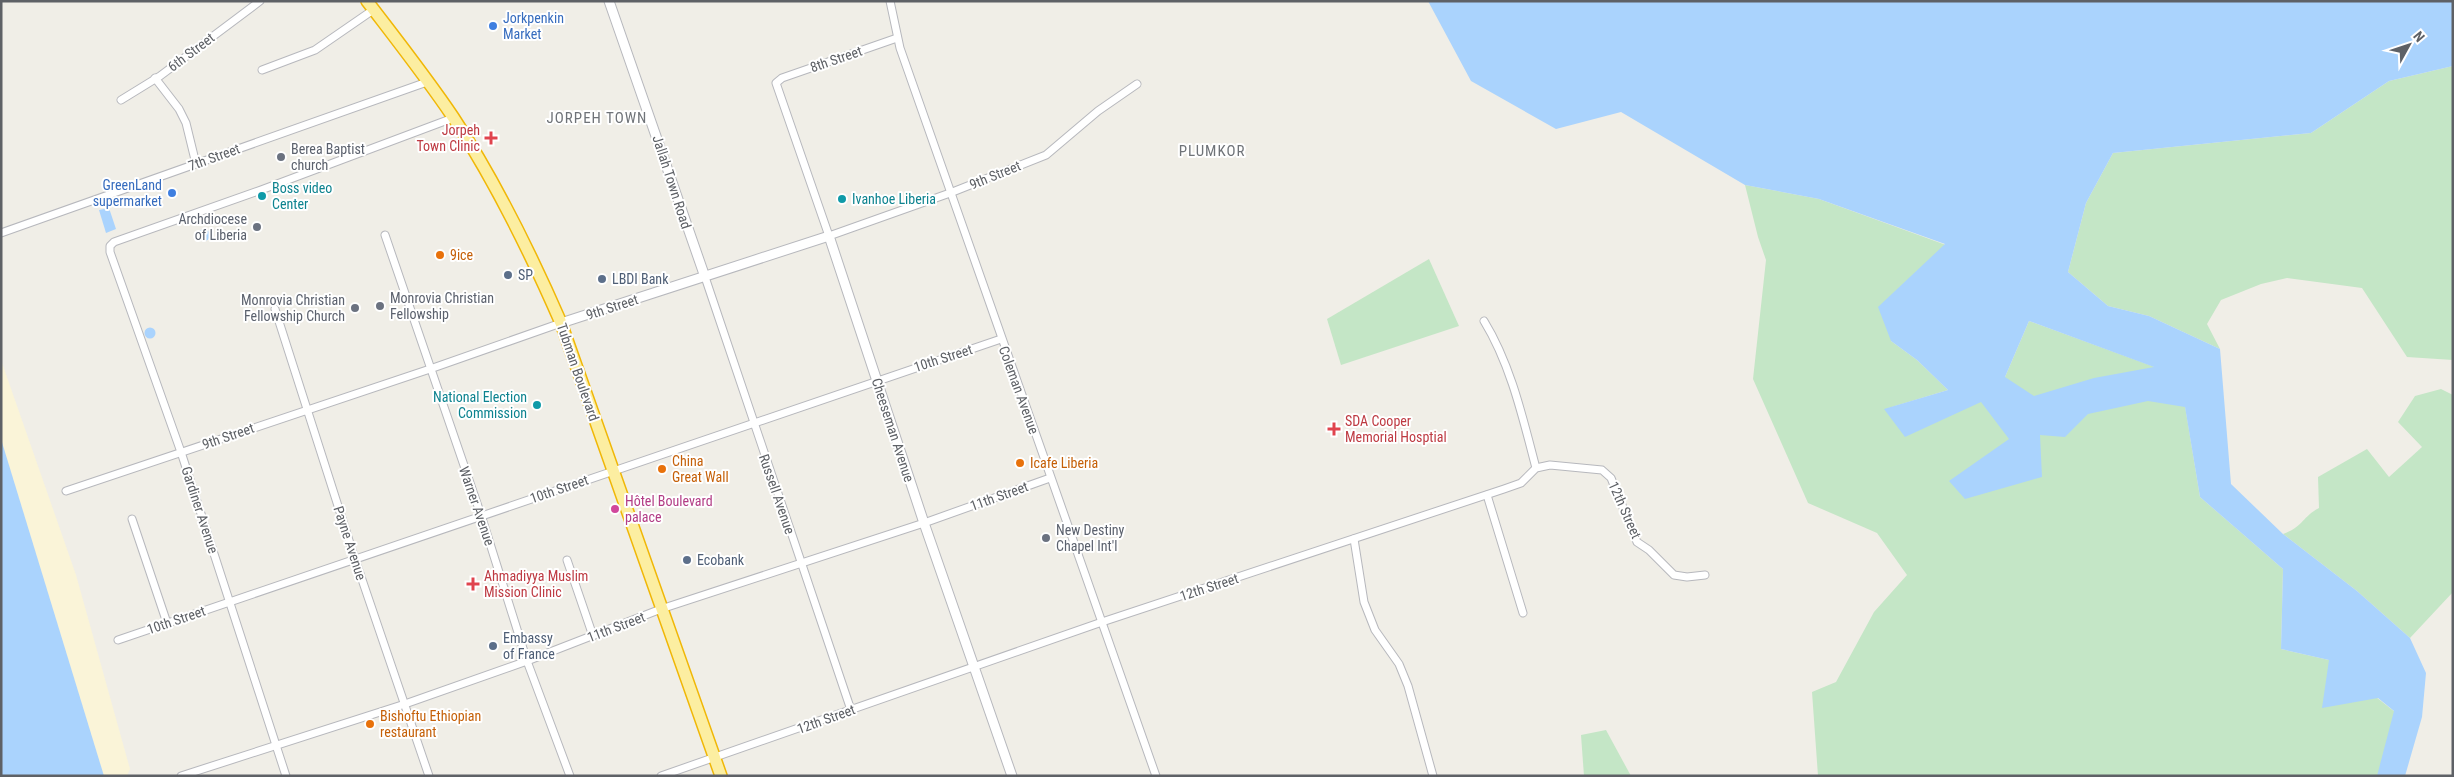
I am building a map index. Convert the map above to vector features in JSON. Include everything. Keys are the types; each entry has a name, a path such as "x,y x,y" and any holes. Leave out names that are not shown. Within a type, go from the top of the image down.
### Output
{"highway":[{"name":"Tubman Boulevard","path":"370,6 453,118 508,212 537,268 561,323 721,776"}],"street":[{"name":"6th Street","path":"122,100 260,1"},
{"name":"Jallah Town Road","path":"610,1 705,277"},
{"name":"Coleman Avenue","path":"890,1 898,38 950,193 1156,776"},
{"path":"262,70 315,50 370,6"},
{"name":"8th Street","path":"776,84 782,78 898,38"},
{"path":"155,78 179,109 186,123 196,164"},
{"name":"7th Street","path":"1,233 427,82"},
{"name":"Cheeseman Avenue","path":"776,84 829,236 924,523 1012,776"},
{"name":"9th Street","path":"66,491 561,323 829,236 950,193 1046,155 1098,111 1137,84"},
{"name":"Gardiner Avenue","path":"286,776 231,602 181,452 110,252 110,246 114,242 261,190 453,118"},
{"name":"Warner Avenue","path":"386,235 481,516 527,661 570,776"},
{"name":"Russell Avenue","path":"705,277 752,423 851,710"},
{"name":"Payne Avenue","path":"275,309 355,559 429,776"},
{"path":"1484,321 1492,335 1519,403 1536,468"},
{"name":"10th Street","path":"118,640 612,470 1001,339"},
{"name":"12th Street","path":"660,776 1102,622 1487,495 1520,483 1536,468 1554,465 1597,469 1606,472 1611,478 1638,542 1649,550 1674,575 1683,577 1705,575"},
{"name":"11th Street","path":"181,776 405,704 527,661 661,609 924,523 1050,478"},
{"path":"1487,495 1523,613"},
{"path":"132,519 167,623"},
{"path":"1354,539 1364,602 1375,630 1399,664 1408,686 1433,776"},
{"path":"567,560 593,636"}],"green space":[{"path":"2453,66 2453,360 2407,357 2362,288 2287,278 2261,284 2221,300 2207,324 2220,349 2149,316 2108,306 2068,272 2086,203 2113,153 2311,133 2389,81"},
{"path":"1745,185 1819,199 1946,245 1891,341 1917,360 1948,390 1885,409 2005,377 2029,321 2155,367 2185,406 2200,497 2283,569 2281,649 2329,660 2395,712 2405,776 1818,776 1812,692 1836,682 1874,612 1907,575 1877,533 1808,503 1753,379 1766,260 1758,237"},
{"path":"1429,259 1459,326 1341,365 1327,319"},
{"path":"2441,389 2453,395 2453,592 2410,638 2357,591 2283,534 2295,528 2319,508 2318,477 2367,449 2389,477 2422,447 2398,422 2415,396"},
{"path":"1606,730 1631,776 1584,776 1581,735"}],"sand":[{"path":"1,360 76,575 130,769 127,776 100,776 1,461"}],"water":[{"path":"1428,1 2453,1 2453,66 2389,81 2311,133 2113,153 2086,203 2068,272 2108,306 2149,316 2220,349 2231,484 2283,534 2357,591 2410,638 2426,673 2422,717 2405,776 2377,776 2394,711 2378,698 2322,708 2329,660 2281,649 2283,569 2200,497 2185,407 2148,401 2088,414 2065,437 2040,435 2042,477 1965,499 1949,481 2009,439 1981,402 1905,437 1884,409 1948,390 1917,360 1891,341 1878,307 1945,244 1819,199 1745,185 1621,112 1556,129 1471,81","holes":["2029,321 2154,367 2094,378 2034,396 2005,377"]},
{"path":"109,208 116,229 106,233 99,210"},
{"path":"206,229 209,230 209,240 202,241 199,240 198,233 199,230"},
{"path":"150,327 156,333 150,339 144,333"},
{"path":"1,439 104,776 1,776"}],"place":[{"name":"Jorkpenkin Market","path":"493,26"},
{"name":"Jorpeh Town Clinic","path":"491,138"},
{"name":"Berea Baptist church","path":"281,157"},
{"name":"GreenLand supermarket","path":"172,193"},
{"name":"Boss video Center","path":"262,196"},
{"name":"Ivanhoe Liberia","path":"842,199"},
{"name":"Archdiocese of Liberia","path":"257,227"},
{"name":"9ice","path":"440,255"},
{"name":"SP","path":"508,275"},
{"name":"LBDI Bank","path":"602,279"},
{"name":"Monrovia Christian Fellowship","path":"380,306"},
{"name":"Monrovia Christian Fellowship Church","path":"355,308"},
{"name":"National Election Commission","path":"537,405"},
{"name":"SDA Cooper Memorial Hosptial","path":"1334,429"},
{"name":"Icafe Liberia","path":"1020,463"},
{"name":"China Great Wall","path":"662,469"},
{"name":"Hôtel Boulevard palace","path":"615,509"},
{"name":"New Destiny Chapel Int'l","path":"1046,538"},
{"name":"Ecobank","path":"687,560"},
{"name":"Ahmadiyya Muslim Mission Clinic","path":"473,584"},
{"name":"Embassy of France","path":"493,646"},
{"name":"Bishoftu Ethiopian restaurant","path":"370,724"}],"district":[{"name":"JORPEH TOWN","path":"597,118"},
{"name":"PLUMKOR","path":"1212,151"}]}
